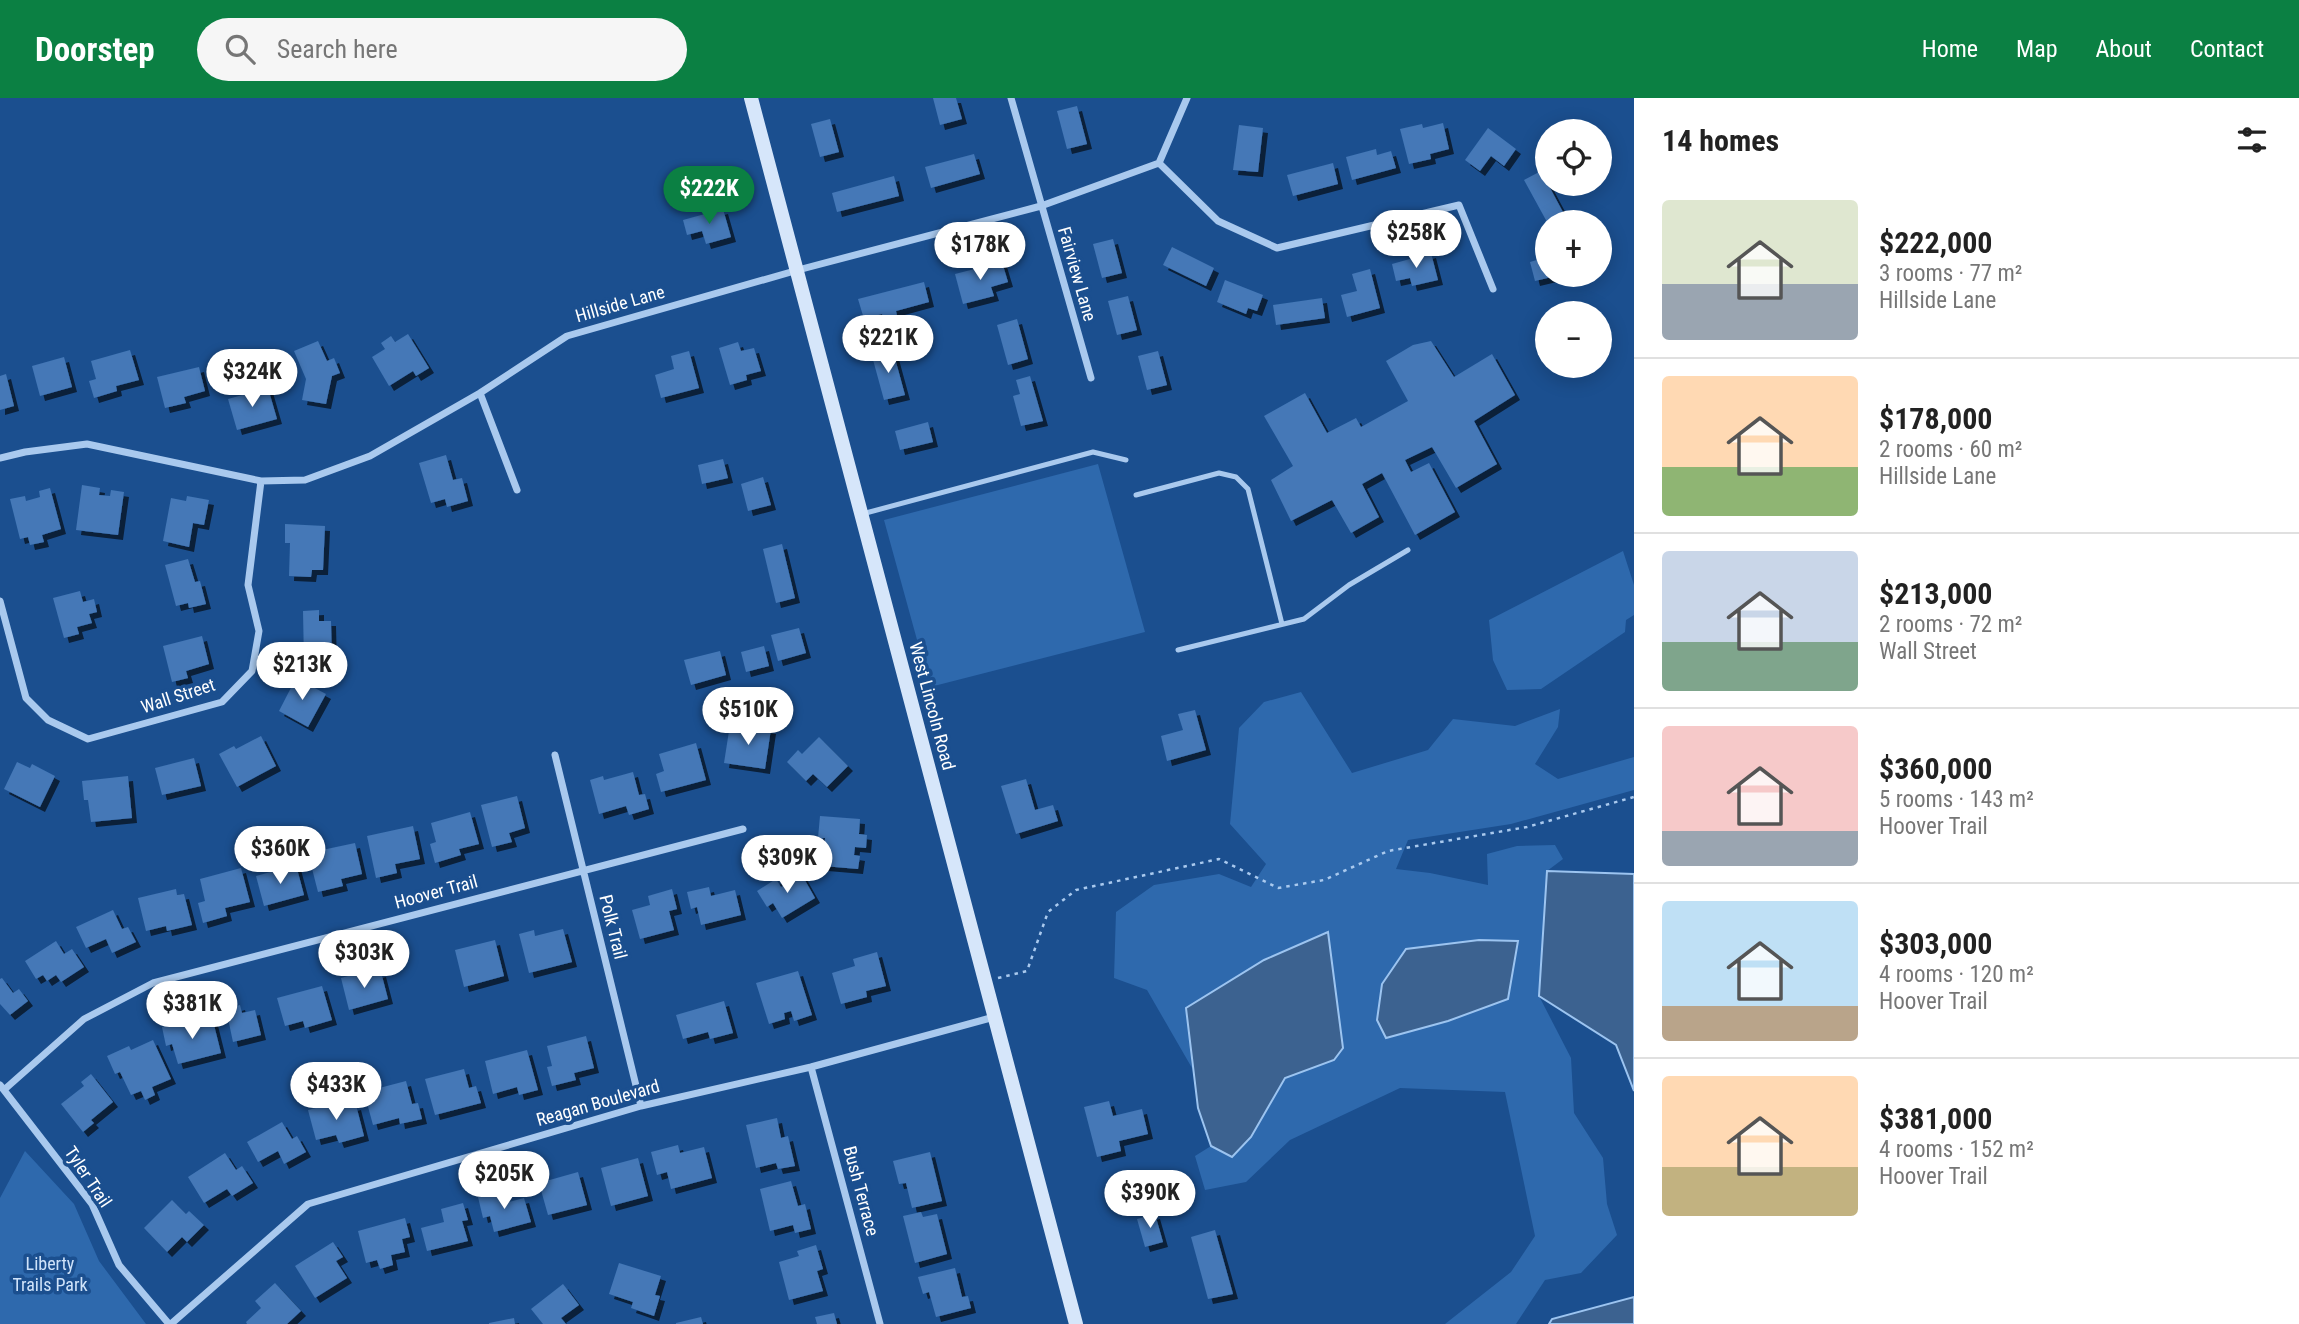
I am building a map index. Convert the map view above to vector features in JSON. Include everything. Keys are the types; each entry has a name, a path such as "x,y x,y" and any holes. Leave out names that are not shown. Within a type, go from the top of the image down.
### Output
{"street":[{"name":"West Lincoln Road","path":"751,98 1076,1324"},
{"name":"Fairview Lane","path":"1012,98 1091,378"},
{"path":"1187,98 1159,163 1218,221 1276,248 1459,205 1493,289"},
{"name":"Hillside Lane","path":"0,458 87,444 261,481 305,480 370,456 480,393 568,336 798,270 1041,206 1159,163"},
{"path":"480,393 517,490"},
{"name":"Wall Street","path":"0,601 26,698 48,720 88,739 222,702 252,671 259,631 248,584 261,481"},
{"name":"Polk Trail","path":"555,755 641,1106"},
{"name":"Hoover Trail","path":"2,1087 84,1019 153,983 743,829"},
{"name":"Reagan Boulevard","path":"170,1324 308,1204 641,1106 811,1067 994,1017"},
{"name":"Bush Terrace","path":"811,1067 880,1324"},
{"name":"Tyler Trail","path":"2,1087 92,1203 119,1265 170,1324"}],"lane":[{"path":"862,514 1093,452 1126,460"},
{"path":"1136,495 1219,473 1236,477 1248,489 1282,624"},
{"path":"1178,650 1304,619 1349,585 1408,550"}],"path":[{"path":"985,981 1027,971 1048,912 1076,890 1219,859 1278,887 1324,880 1388,851 1527,827 1634,797"}],"green space":[{"path":"1098,464 1145,632 930,687 884,520"},
{"path":"1623,551 1634,585 1634,615 1626,620 1625,632 1541,689 1507,690 1493,660 1489,620"},
{"path":"1301,692 1352,773 1428,750 1453,719 1515,726 1560,709 1558,727 1535,764 1558,779 1634,757 1634,790 1511,824 1408,840 1396,869 1488,885 1487,854 1517,846 1555,845 1563,859 1547,871 1539,996 1571,1058 1574,1113 1603,1158 1607,1204 1617,1235 1581,1273 1545,1280 1516,1324 1445,1324 1511,1272 1535,1236 1505,1092 1400,1088 1290,1140 1246,1182 1205,1190 1195,1156 1211,1146 1232,1157 1251,1137 1285,1078 1334,1060 1187,1008 1192,1068 1147,990 1114,978 1116,912 1154,885 1219,874 1251,887 1266,864 1230,824 1239,728 1264,702"},
{"name":"Liberty Trails Park","path":"25,1151 74,1204 99,1261 146,1324 0,1324 0,1198"}],"shaded area":[{"path":"1547,871 1634,874 1634,1091 1616,1045 1539,996"},
{"path":"1328,932 1343,1048 1334,1060 1285,1078 1251,1137 1232,1157 1211,1146 1198,1108 1186,1008 1264,960"},
{"path":"1479,940 1518,941 1508,999 1448,1021 1386,1038 1377,1020 1382,984 1406,949"},
{"path":"1634,1297 1634,1324 1549,1324 1552,1319"}],"building":[{"path":"933,98 956,98 962,119 940,125"},
{"path":"1077,106 1087,144 1067,149 1057,111"},
{"path":"830,119 839,152 820,157 811,124"},
{"path":"1443,123 1449,149 1430,154 1431,159 1409,164 1400,129 1422,124 1423,128"},
{"path":"1239,125 1263,128 1258,172 1233,170"},
{"path":"1488,128 1516,149 1504,166 1491,156 1480,171 1465,160"},
{"path":"1376,149 1377,155 1391,151 1396,168 1352,180 1346,157"},
{"path":"974,154 980,174 931,188 925,167"},
{"path":"1333,163 1338,184 1293,196 1287,175"},
{"path":"1535,174 1535,196 1554,196 1562,210 1540,210 1524,180"},
{"path":"894,176 899,196 837,212 832,193"},
{"path":"723,209 731,237 706,244 702,231 687,235 683,220"},
{"path":"1113,239 1122,273 1102,278 1093,244"},
{"path":"1172,247 1214,268 1206,286 1163,265"},
{"path":"1431,253 1438,280 1412,286 1410,278 1396,281 1392,264"},
{"path":"1535,261 1535,281 1530,262"},
{"path":"1002,262 1008,282 991,287 994,296 963,304 955,274"},
{"path":"1370,269 1380,308 1347,317 1341,295 1357,291 1352,274"},
{"path":"1225,280 1263,295 1257,311 1248,308 1246,314 1217,302"},
{"path":"924,282 929,302 896,311 898,320 885,323 882,314 864,319 858,299"},
{"path":"1128,296 1137,330 1117,335 1108,301"},
{"path":"1322,298 1325,318 1276,325 1273,305"},
{"path":"1017,319 1028,359 1008,365 997,325"},
{"path":"408,334 429,368 416,376 413,371 389,386 372,357 385,349 381,343 391,336 395,342"},
{"path":"318,341 327,361 334,358 340,373 332,376 326,404 302,400 306,379 294,351"},
{"path":"1431,341 1454,377 1492,354 1515,395 1474,421 1497,464 1456,488 1432,447 1405,460 1411,472 1429,463 1455,512 1415,535 1382,473 1362,484 1379,517 1351,533 1332,500 1291,521 1271,480 1293,466 1264,416 1305,393 1327,433 1356,418 1361,427 1408,401 1386,361 1413,345"},
{"path":"738,342 741,351 754,348 761,371 746,375 747,380 730,385 719,348"},
{"path":"130,350 139,380 116,386 117,391 94,398 89,381 96,379 91,361"},
{"path":"689,351 699,388 661,398 655,375 674,369 671,356"},
{"path":"893,351 905,395 884,400 872,356"},
{"path":"1158,351 1167,385 1147,390 1138,356"},
{"path":"64,357 72,387 40,396 32,366"},
{"path":"199,367 205,391 184,397 186,403 165,408 157,377"},
{"path":"6,374 14,406 0,410 0,376"},
{"path":"1030,376 1043,421 1021,426 1013,396 1020,394 1016,380"},
{"path":"268,388 277,419 237,430 228,399"},
{"path":"928,422 933,442 900,450 895,431"},
{"path":"446,455 453,480 462,478 468,501 447,507 445,499 431,503 419,463"},
{"path":"723,459 728,478 702,484 698,465"},
{"path":"763,477 771,505 748,511 741,484"},
{"path":"82,485 100,488 99,495 110,496 111,490 124,492 118,535 76,530"},
{"path":"50,488 61,529 42,535 44,542 30,545 28,537 20,539 10,499 25,496 26,501 40,497 39,491"},
{"path":"187,496 209,500 204,525 193,523 189,547 163,541 171,498 186,501"},
{"path":"285,524 325,526 323,570 312,570 311,577 289,576 290,543 285,543"},
{"path":"782,544 795,598 776,603 763,549"},
{"path":"188,559 195,582 200,581 206,604 189,608 188,603 176,606 165,565"},
{"path":"80,591 83,602 94,599 97,612 89,614 92,623 77,627 79,634 64,638 53,598"},
{"path":"319,610 319,621 331,621 332,661 304,662 303,611"},
{"path":"799,628 806,653 778,661 771,635"},
{"path":"202,636 209,664 186,671 188,678 172,682 163,646"},
{"path":"764,646 769,666 746,672 741,652"},
{"path":"720,651 726,675 691,685 684,660"},
{"path":"296,678 326,694 308,727 279,711"},
{"path":"1195,710 1206,750 1167,761 1161,736 1183,730 1178,714"},
{"path":"744,725 771,729 765,769 724,763 729,731 743,733"},
{"path":"261,736 276,766 237,787 219,754 234,746 236,749"},
{"path":"819,737 848,766 827,787 813,774 806,781 787,762 798,750 802,754"},
{"path":"696,743 706,780 661,792 656,774 664,771 659,754"},
{"path":"194,758 201,786 162,795 155,768"},
{"path":"17,762 30,768 32,764 55,776 40,807 4,789"},
{"path":"633,772 639,795 645,794 649,809 629,815 626,806 599,814 590,780 603,776 604,780"},
{"path":"128,776 132,818 91,822 88,800 84,800 82,781"},
{"path":"1026,779 1035,810 1053,805 1058,821 1016,834 1001,786"},
{"path":"517,796 525,828 509,833 512,842 492,847 481,805"},
{"path":"470,812 479,844 459,849 461,855 435,863 430,844 436,842 431,823"},
{"path":"820,816 860,819 859,834 867,835 866,848 855,847 854,855 860,856 858,869 823,866 825,838 818,838"},
{"path":"413,826 420,859 395,864 397,873 376,878 367,836"},
{"path":"355,843 362,874 341,879 343,886 318,892 308,853"},
{"path":"296,865 304,895 264,906 256,876"},
{"path":"241,868 250,902 225,908 227,916 203,923 198,903 205,901 200,879"},
{"path":"802,875 815,898 782,918 773,903 767,907 757,891 776,879 781,887"},
{"path":"709,887 711,896 735,890 741,915 701,925 697,907 691,909 687,892"},
{"path":"176,889 177,895 184,894 192,925 167,931 166,926 146,931 138,898"},
{"path":"672,889 677,909 669,911 674,930 640,939 632,910 650,905 648,896"},
{"path":"113,910 122,929 128,927 136,942 112,953 106,939 86,948 76,927"},
{"path":"563,929 572,962 529,973 519,934 534,930 535,936"},
{"path":"495,940 504,976 464,987 455,950"},
{"path":"56,941 64,954 72,949 84,967 61,982 56,975 47,981 43,975 36,979 25,961"},
{"path":"877,952 886,986 866,991 867,997 841,1004 832,973 855,966 853,959"},
{"path":"798,971 812,1015 794,1021 791,1011 784,1013 785,1019 769,1024 756,983"},
{"path":"381,972 388,999 349,1010 341,978 359,973 360,978"},
{"path":"2,978 13,993 19,989 28,1001 10,1015 0,1004"},
{"path":"322,986 332,1020 305,1028 303,1021 285,1026 277,998"},
{"path":"724,1001 733,1033 710,1039 708,1032 683,1039 676,1015"},
{"path":"240,1005 242,1013 255,1010 261,1035 233,1042 226,1009"},
{"path":"184,1021 186,1028 213,1021 221,1053 178,1064 172,1044 166,1046 162,1027"},
{"path":"586,1036 594,1068 574,1073 576,1080 552,1086 547,1067 552,1066 547,1046"},
{"path":"153,1040 171,1079 152,1087 155,1095 145,1100 141,1091 131,1095 120,1072 115,1074 107,1056 129,1046 131,1050"},
{"path":"527,1050 538,1090 519,1095 517,1087 493,1094 485,1061"},
{"path":"464,1069 469,1088 476,1086 481,1103 435,1115 425,1079"},
{"path":"91,1074 113,1102 91,1120 94,1123 83,1132 61,1104 84,1086 81,1082"},
{"path":"406,1081 412,1104 418,1103 422,1119 400,1124 399,1118 373,1125 364,1092"},
{"path":"346,1100 348,1107 356,1105 364,1136 339,1143 336,1135 316,1140 308,1110"},
{"path":"1109,1101 1113,1116 1142,1109 1148,1134 1119,1141 1121,1151 1097,1157 1084,1107"},
{"path":"777,1118 781,1138 788,1136 795,1166 778,1169 776,1163 756,1168 746,1125"},
{"path":"282,1122 292,1139 297,1136 306,1152 284,1164 278,1151 258,1162 247,1142"},
{"path":"678,1145 680,1153 704,1147 712,1178 671,1189 667,1172 657,1175 651,1152"},
{"path":"930,1152 942,1201 912,1208 906,1183 899,1184 893,1161"},
{"path":"225,1153 236,1170 242,1166 253,1183 232,1196 227,1189 204,1203 188,1177"},
{"path":"638,1158 648,1196 611,1206 601,1168"},
{"path":"578,1172 587,1205 548,1215 539,1183"},
{"path":"791,1181 798,1206 805,1204 811,1229 795,1233 793,1225 770,1231 760,1189"},
{"path":"502,1191 505,1203 524,1198 531,1222 494,1232 490,1216 483,1218 478,1197"},
{"path":"172,1200 186,1214 189,1211 204,1225 187,1242 182,1237 167,1252 144,1228"},
{"path":"463,1203 468,1220 462,1221 468,1241 427,1251 421,1228 444,1222 441,1209"},
{"path":"921,1212 923,1217 937,1214 947,1254 915,1263 903,1216"},
{"path":"1155,1214 1163,1242 1145,1247 1137,1219"},
{"path":"405,1218 410,1237 402,1239 405,1252 391,1255 393,1265 380,1269 377,1260 366,1263 358,1231"},
{"path":"1215,1230 1233,1294 1208,1299 1191,1237"},
{"path":"333,1242 343,1257 336,1261 347,1278 315,1298 295,1266"},
{"path":"816,1245 823,1269 817,1271 823,1291 789,1300 779,1262 799,1256 797,1251"},
{"path":"619,1263 661,1276 655,1295 660,1296 654,1316 631,1308 633,1302 609,1294"},
{"path":"955,1268 962,1297 968,1296 971,1308 936,1317 929,1292 923,1294 918,1277"},
{"path":"275,1283 301,1311 287,1324 247,1324 261,1308 255,1301"},
{"path":"563,1284 579,1305 561,1318 566,1324 543,1324 531,1309"},
{"path":"834,1313 837,1324 817,1324 815,1317"},
{"path":"701,1317 703,1324 676,1324 676,1323"},
{"path":"514,1318 515,1324 489,1324 489,1323"}]}
